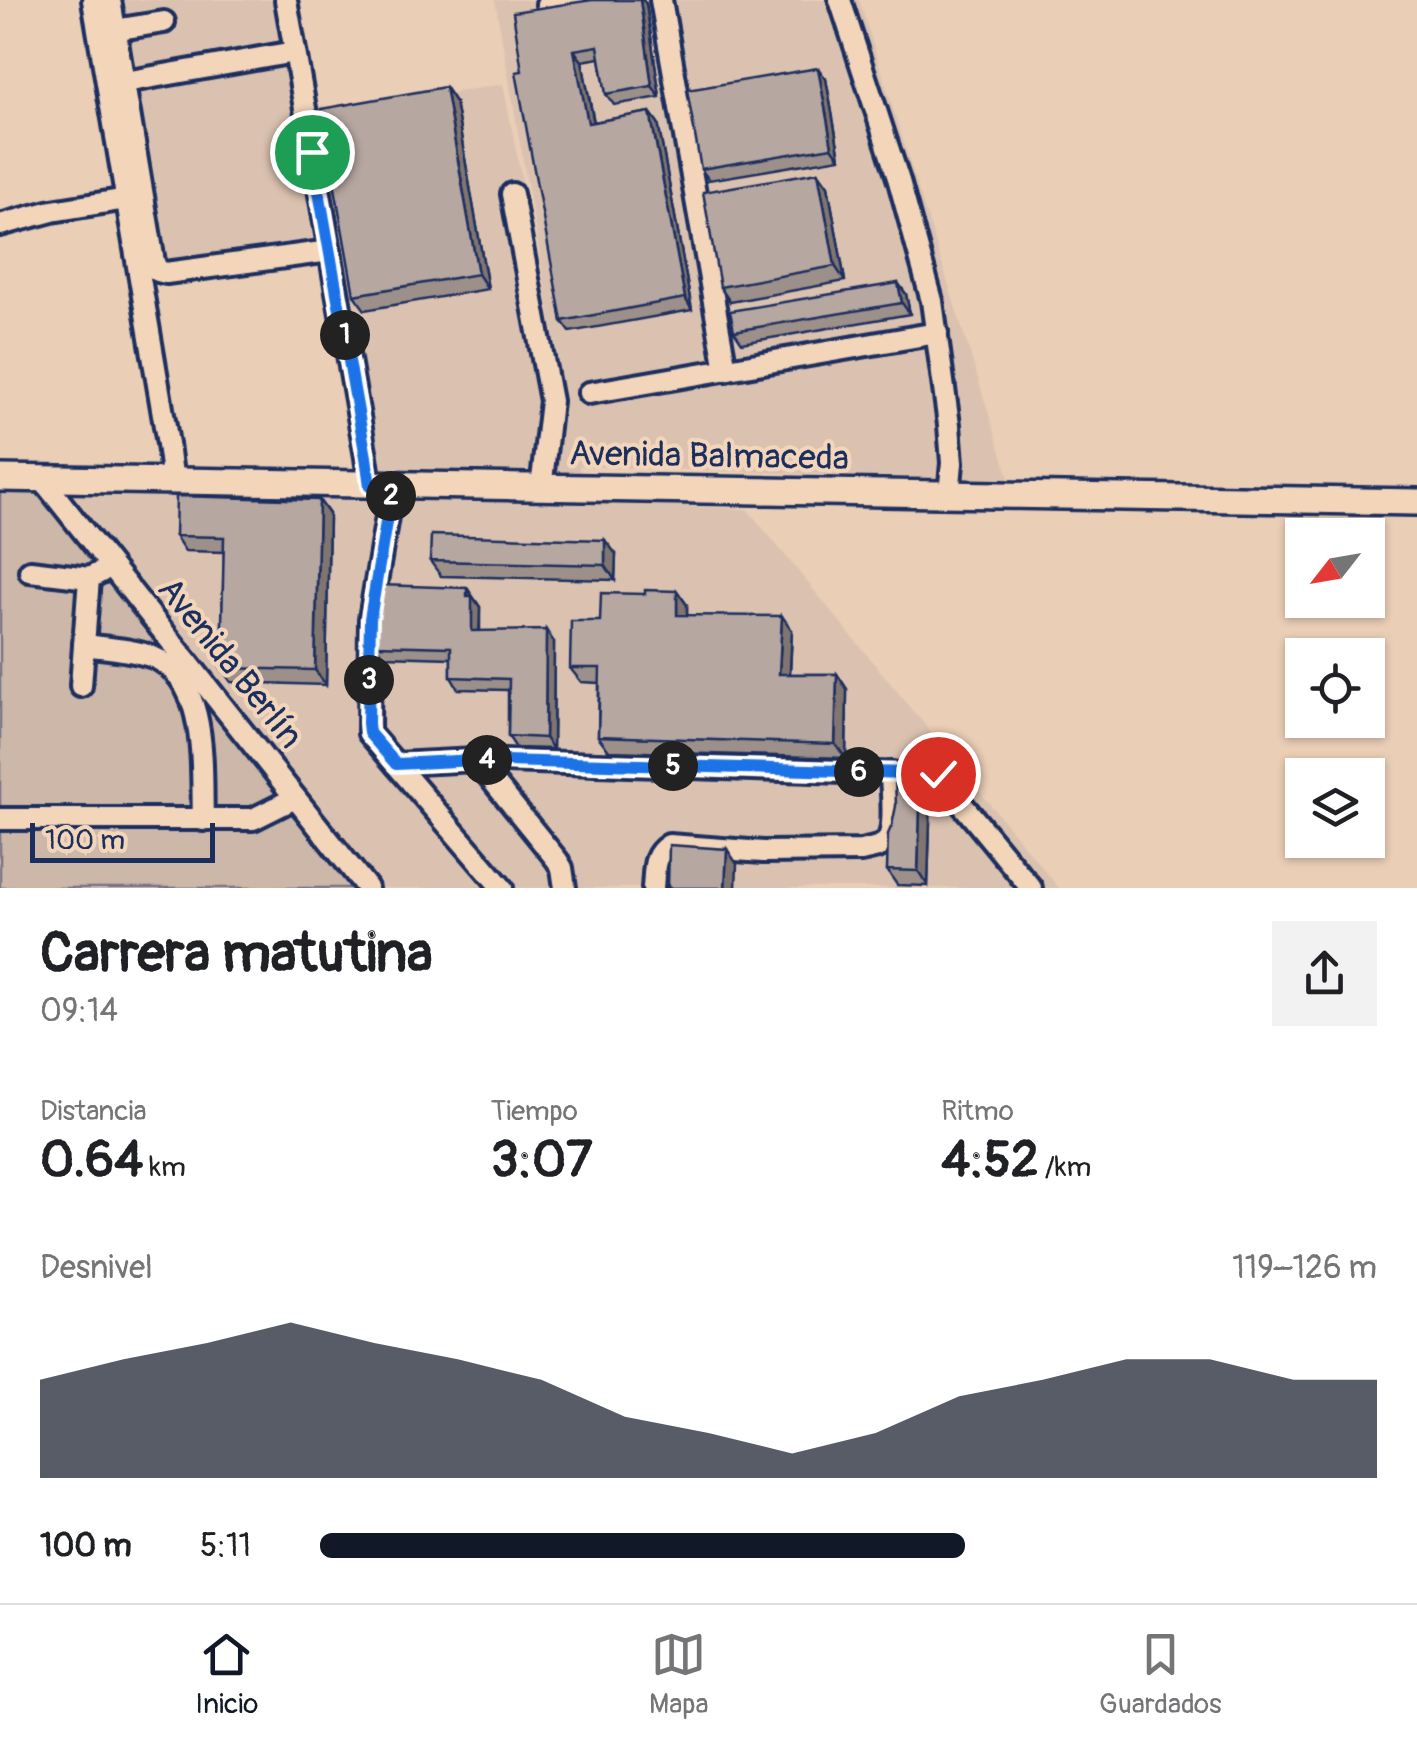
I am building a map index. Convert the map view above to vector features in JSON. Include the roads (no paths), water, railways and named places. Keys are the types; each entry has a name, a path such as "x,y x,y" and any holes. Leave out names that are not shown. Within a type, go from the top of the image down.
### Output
{"main road":[{"name":"Avenida Balmaceda","path":"0,478 1417,502"}],"street":[{"path":"93,0 173,482"},
{"path":"110,0 158,270 166,273 330,251"},
{"path":"286,0 366,457 381,486 370,619 369,733 502,888"},
{"path":"547,4 574,0"},
{"path":"661,0 726,370"},
{"path":"840,0 899,182 932,301 940,414 952,464 948,495"},
{"path":"114,30 164,22"},
{"path":"125,82 294,52"},
{"path":"512,194 551,401 541,488"},
{"path":"0,225 52,211 127,199"},
{"path":"589,393 936,333"},
{"name":"Avenida Berlín","path":"42,479 367,888"},
{"path":"30,571 89,578 112,567"},
{"path":"81,686 89,578"},
{"path":"84,645 154,658 178,676 189,692 198,720 204,820"},
{"path":"396,764 476,760 938,774 1032,888"},
{"path":"476,760 557,860 565,888"},
{"path":"653,888 656,858 669,845 763,852 876,848 887,841 892,829 891,773"},
{"path":"0,819 253,819 295,798"}]}
